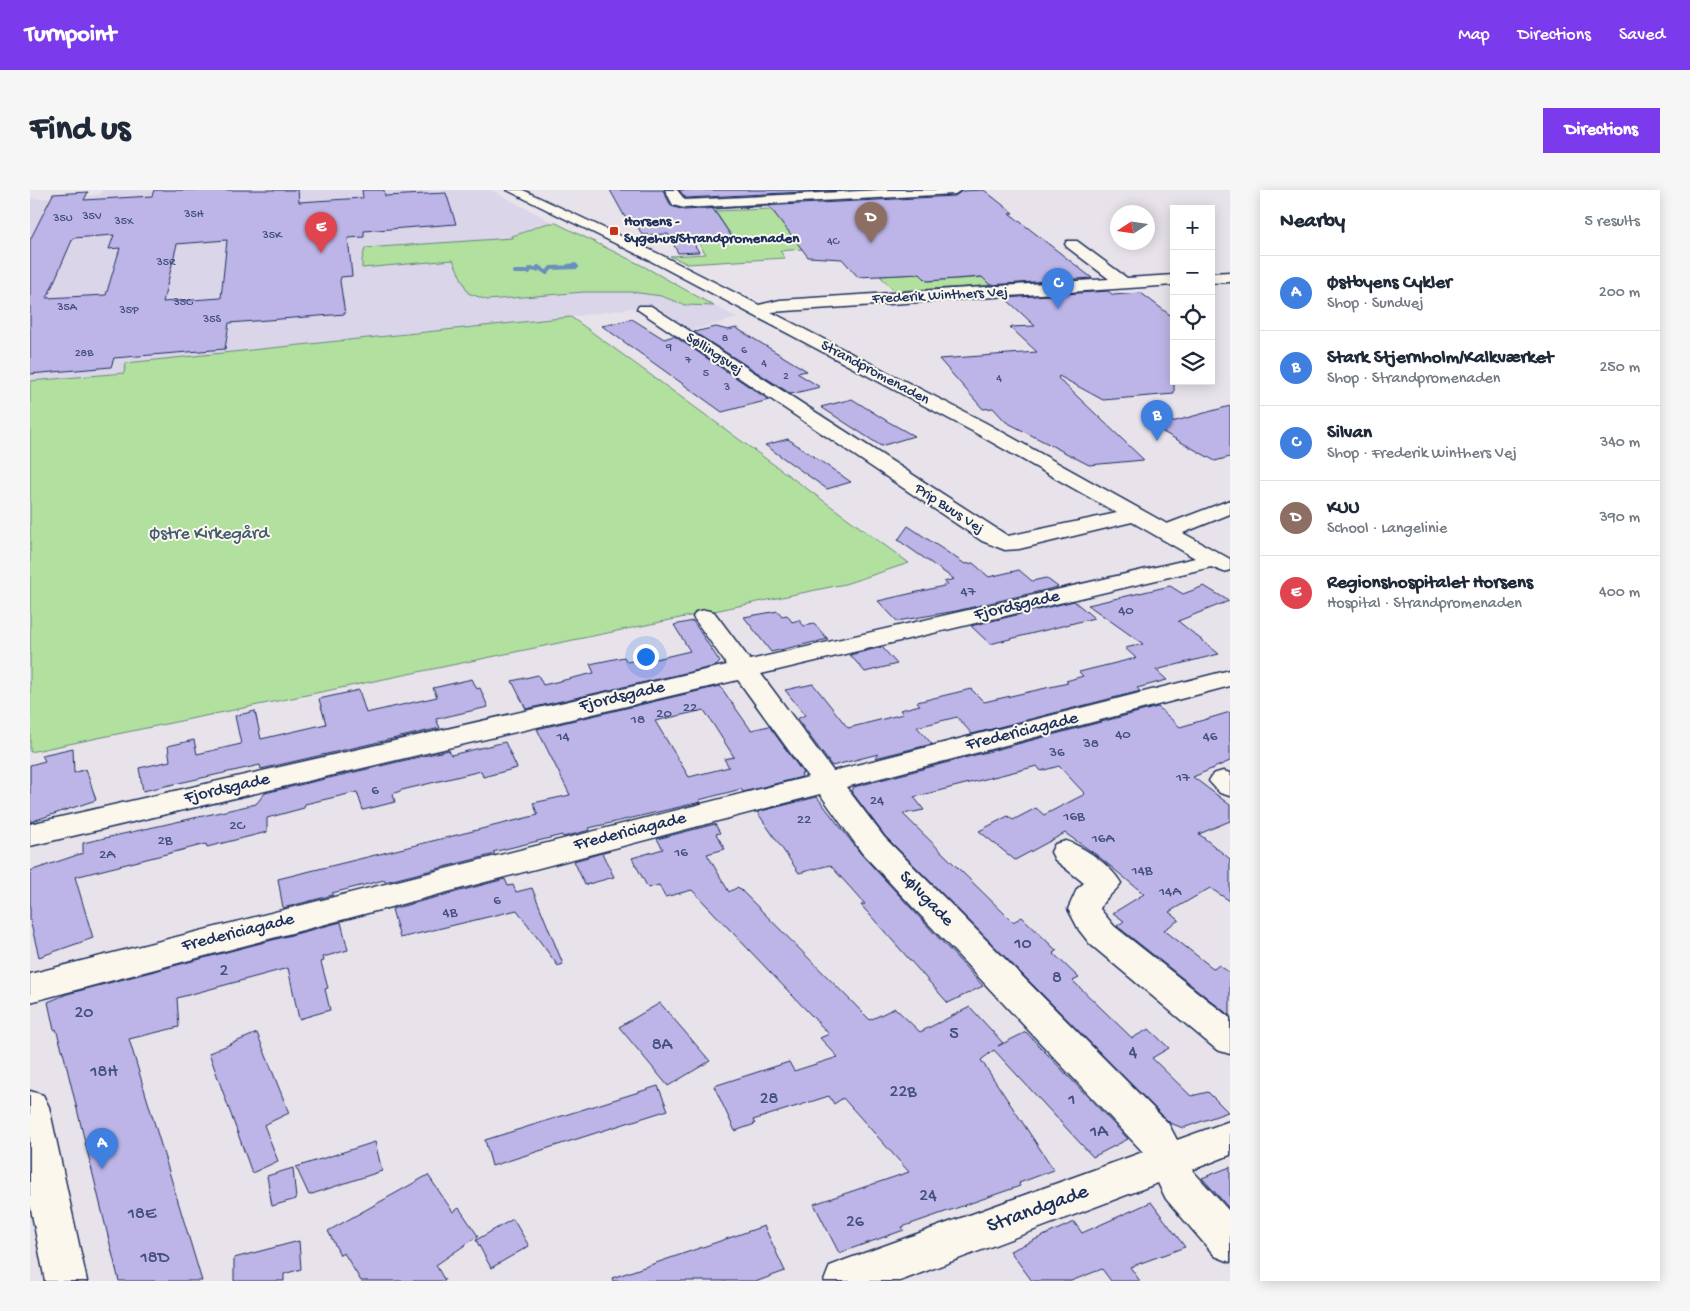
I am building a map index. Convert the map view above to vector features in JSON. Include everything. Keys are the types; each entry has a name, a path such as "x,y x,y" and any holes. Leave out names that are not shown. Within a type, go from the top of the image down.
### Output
{"street":[{"name":"Strandpromenaden","path":"514,190 656,258 978,427 1222,564"},
{"path":"671,190 678,202 684,204 954,190"},
{"path":"1072,244 1125,284"},
{"path":"1215,278 1230,277"},
{"name":"Frederik Winthers Vej","path":"756,311 780,305 1170,280"},
{"name":"Søllingsvej","path":"645,309 783,399"},
{"name":"Prip Buus Vej","path":"783,399 990,536 1005,543 1020,542 1113,522 1135,514"},
{"path":"1166,532 1230,506"},
{"name":"Fjordsgade","path":"30,834 1192,566 1222,564"},
{"name":"Sølvgade","path":"705,617 873,844 1154,1134 1180,1186 1230,1242"},
{"name":"Fredericiagade","path":"30,988 1230,678"},
{"path":"1066,852 1105,883 1088,897 1084,909 1090,921 1102,935 1230,1039"},
{"path":"30,1107 66,1281"},
{"name":"Strandgade","path":"844,1281 1230,1138"}],"shaded area":[{"path":"102,190 491,190 738,318 692,330 666,314 648,306 571,317 126,363 124,373 30,381 30,199 100,195"}],"green space":[{"path":"770,209 776,215 800,214 814,248 780,251 785,258 688,264 670,256 706,254 699,244 701,242 733,238 715,211"},
{"path":"556,223 645,267 714,306 685,305 661,296 632,292 584,292 487,300 468,293 453,260 362,268 365,248 512,238 511,236 539,226"},
{"path":"920,274 927,281 1004,276 1080,275 1086,280 894,291 880,276"},
{"name":"Østre Kirkegård","path":"571,317 909,563 845,584 30,752 30,381 124,373 126,363"}],"building":[{"path":"154,190 298,190 299,202 363,198 362,190 384,190 385,196 446,193 456,224 364,231 364,237 348,238 352,276 341,277 340,281 345,314 229,323 225,349 114,358 111,367 30,374 30,240 53,194 88,192 84,200 152,196","holes":["114,235 109,249 120,248 106,295 47,298 73,238","227,240 221,298 163,302 177,244"]},
{"path":"610,190 663,190 671,206 684,210 955,196 962,191 984,190 1013,213 1009,213 1092,278 990,285 982,277 927,281 920,274 858,277 842,259 808,257 769,206 713,209 732,237 691,239 699,252 678,253 668,234 642,235 634,219 626,219"},
{"path":"679,190 843,190 686,198"},
{"path":"1108,291 1113,295 1141,293 1170,315 1170,385 1174,385 1174,394 1103,400 1059,376 1058,378 1144,460 1089,465 1006,422 993,408 983,409 939,359 1037,352 1010,327 1035,326 1005,298"},
{"path":"632,319 664,339 674,336 769,400 722,412 602,326"},
{"path":"716,327 728,330 736,328 807,371 797,373 820,387 791,394 694,332"},
{"path":"852,399 914,436 881,446 821,407"},
{"path":"1230,406 1230,457 1215,461 1154,427"},
{"path":"788,439 851,482 827,489 765,445"},
{"path":"908,526 965,564 973,563 989,577 1019,570 1032,581 1046,578 1058,587 956,611 897,621 878,601 948,585 944,582 954,579 898,540"},
{"path":"1170,586 1183,594 1204,586 1229,601 1178,621 1219,654 1156,670 1167,680 1137,688 1140,691 972,734 957,717 917,727 932,744 875,758 878,754 832,766 797,719 805,715 785,690 813,684 848,728 903,714 900,710 920,705 917,702 971,689 984,702 1068,683 1066,681 1083,676 1079,672 1136,658 1125,648 1143,644 1088,605"},
{"path":"1074,601 1094,618 990,644 971,626"},
{"path":"778,611 782,616 787,615 792,622 799,620 804,626 814,624 828,639 771,652 744,617"},
{"path":"693,621 720,662 716,666 526,709 512,681 538,675 543,685 594,673 590,664 624,657 627,662 637,660 639,663 690,651 674,625"},
{"path":"882,647 897,664 865,672 850,655"},
{"path":"472,679 477,689 480,688 488,707 436,719 440,728 261,769 260,765 143,791 139,768 170,761 168,746 194,740 197,754 241,744 235,716 255,711 261,739 326,724 319,699 359,690 366,713 437,697 433,688"},
{"path":"720,686 751,730 769,726 803,773 801,774 802,777 743,792 741,789 699,800 701,802 589,828 590,830 563,837 562,835 493,852 495,854 385,882 384,880 332,893 333,895 283,908 278,879 538,815 533,803 570,795 537,729","holes":["704,710 734,757 724,759 729,767 689,777 655,721"]},
{"path":"1158,707 1180,727 1230,712 1230,761 1193,777 1230,805 1230,821 1199,834 1230,859 1230,901 1210,888 1169,912 1179,920 1164,930 1214,969 1219,965 1230,973 1230,1016 1117,926 1124,921 1113,913 1144,894 1098,856 1065,833 1015,860 979,831 1008,816 1013,820 1036,808 1044,815 1085,794 1059,766 1041,771 1037,766 914,797 924,810 903,814 1013,922 1022,917 1057,951 1053,953 1079,978 1073,981 1132,1038 1149,1029 1169,1048 1152,1058 1191,1096 1208,1092 1228,1112 1183,1128 1170,1123 885,836 851,791 854,787"},
{"path":"505,742 517,768 483,777 481,771 402,790 393,794 395,802 363,810 357,792 305,804 304,808 267,818 267,832 207,847 206,844 75,877 93,938 39,957 30,920 30,871 83,853 83,843 256,804 265,793 449,750 451,755"},
{"path":"73,748 74,773 86,769 96,800 30,822 30,765 45,761 42,755"},
{"path":"817,797 861,854 983,986 948,1003 861,905 865,904 830,865 799,873 757,812"},
{"path":"715,824 720,833 716,834 725,849 707,854 729,892 738,887 870,1020 895,1008 920,1032 970,1007 1003,1043 998,1046 1026,1032 1128,1139 1093,1157 994,1050 981,1060 1054,1170 1019,1183 1020,1186 902,1227 904,1230 839,1253 814,1204 909,1172 843,1098 834,1104 829,1096 753,1120 755,1124 735,1131 714,1086 789,1062 794,1071 838,1057 820,1038 829,1034 692,890 665,897 659,885 648,888 632,858 663,849 657,839"},
{"path":"602,853 614,877 585,885 574,861"},
{"path":"505,879 508,886 513,885 516,892 532,888 563,964 558,966 517,910 400,938 392,909"},
{"path":"341,922 348,950 323,957 324,961 321,962 328,988 325,989 330,1010 299,1019 288,968 177,998 179,1027 129,1039 202,1281 119,1281 64,1056 56,1029 54,1030 48,1002 67,994"},
{"path":"660,1003 710,1061 668,1086 619,1027"},
{"path":"257,1033 289,1113 264,1125 278,1161 252,1173 209,1053"},
{"path":"658,1086 668,1110 492,1166 485,1140"},
{"path":"375,1142 382,1171 309,1195 296,1167"},
{"path":"1230,1167 1230,1209 1202,1178"},
{"path":"293,1168 296,1199 272,1206 267,1176"},
{"path":"428,1175 453,1212 459,1208 478,1236 436,1265 445,1281 361,1281 344,1253 340,1255 328,1231"},
{"path":"1151,1202 1185,1247 1130,1267 1140,1281 1111,1281 1102,1269 1071,1281 1032,1281 1010,1251 1074,1222 1082,1233"},
{"path":"513,1219 529,1246 491,1268 476,1240"},
{"path":"764,1226 785,1271 758,1281 613,1281 612,1278"},
{"path":"299,1241 301,1269 284,1274 284,1281 234,1281 234,1258"}],"waterway":[{"path":"515,272 529,272 530,269 537,270 538,267 547,273 551,268 577,267 575,265 568,266 573,266"}],"place":[{"name":"Horsens - Sygehus/Strandpromenaden","path":"614,231"},
{"name":"KUU","path":"871,243"},
{"name":"Regionshospitalet Horsens","path":"321,253"},
{"name":"Silvan","path":"1058,309"},
{"name":"Stark Stjernholm/Kalkværket","path":"1157,441"},
{"name":"Østbyens Cykler","path":"102,1169"}]}
